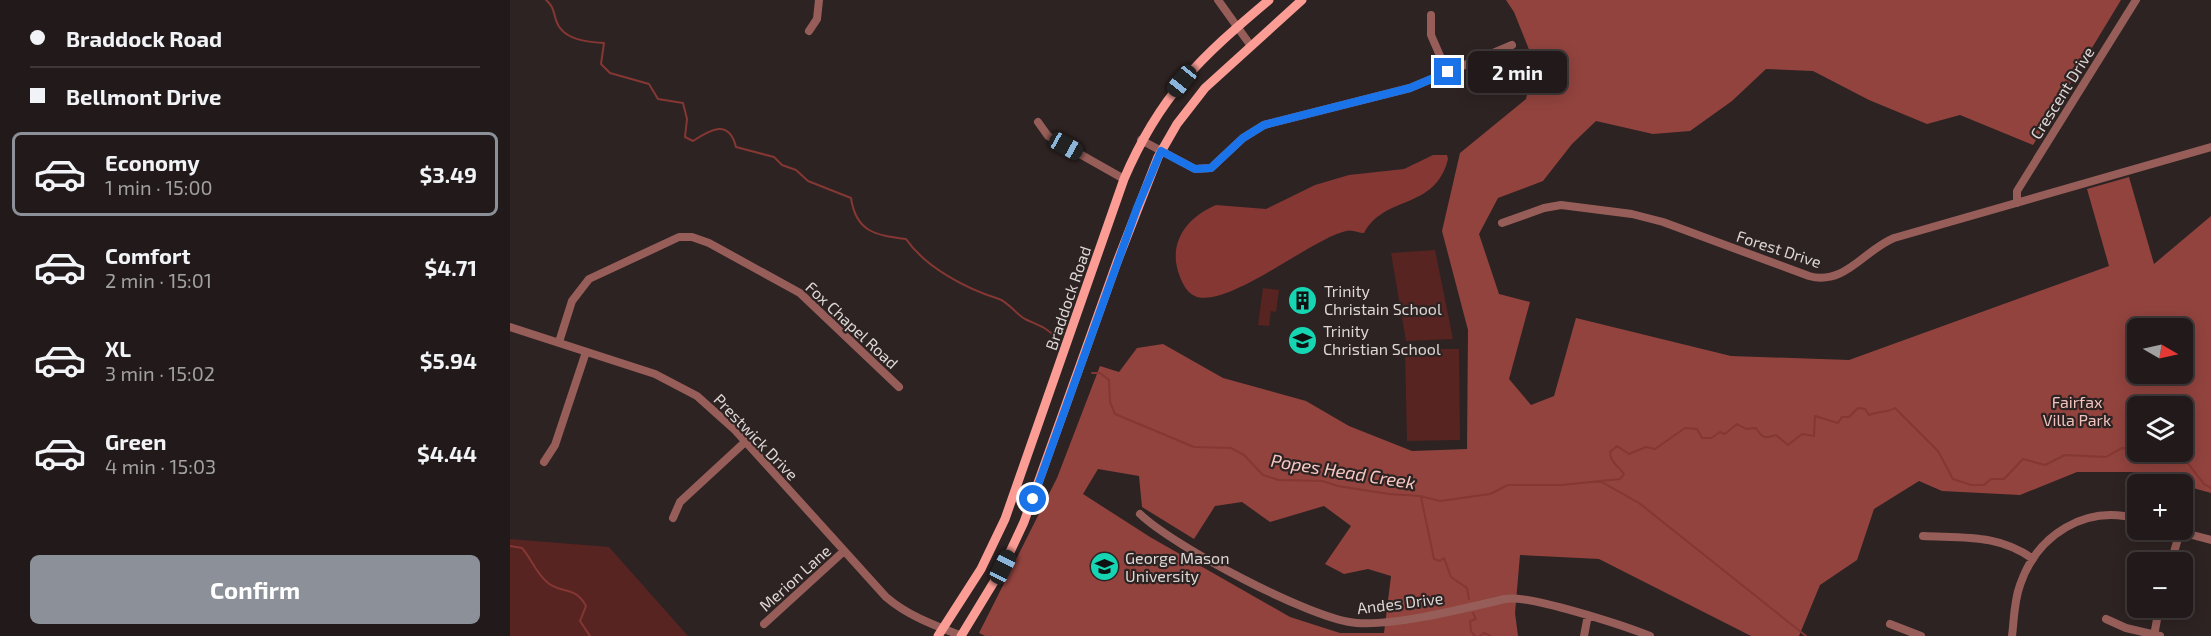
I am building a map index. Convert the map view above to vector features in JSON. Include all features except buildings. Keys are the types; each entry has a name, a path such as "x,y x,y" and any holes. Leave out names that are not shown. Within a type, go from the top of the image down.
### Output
{"main road":[{"name":"Braddock Road","path":"942,634 981,569 1005,519 1124,179 1141,140 1158,111 1182,81 1237,26 1269,0"},
{"name":"Braddock Road","path":"962,636 1003,567 1024,522 1137,208 1161,151 1193,102 1222,70 1302,0"}],"street":[{"path":"808,32 817,19 819,0"},
{"path":"1218,0 1251,46"},
{"name":"Crescent Drive","path":"2017,203 2017,192 2136,0"},
{"path":"1431,15 1431,35 1448,72"},
{"path":"1141,140 1195,169 1211,168 1243,138 1264,125 1410,88 1512,45"},
{"path":"1038,122 1048,136 1124,179"},
{"name":"Forest Drive","path":"1502,223 1544,208 1561,205 1633,214 1663,222 1809,276 1823,279 1846,271 1888,240 2211,147"},
{"name":"Fox Chapel Road","path":"559,342 572,301 589,279 679,237 693,237 709,243 800,293 898,387"},
{"name":"Prestwick Drive","path":"510,327 655,374 681,386 712,408 892,602 942,634 962,636"},
{"path":"544,462 555,445 586,352"},
{"path":"674,518 680,502 745,442"},
{"name":"Andes Drive","path":"1140,514 1166,536 1194,552 1310,610 1338,620 1375,623 1506,598 1588,615 1650,636"},
{"path":"2012,636 2018,590 2033,559 2053,534 2072,523 2111,515 2127,517"},
{"path":"2193,535 2211,540"},
{"path":"1923,536 2000,541 2015,546 2033,559"},
{"name":"Merion Lane","path":"764,624 844,551"},
{"path":"1584,636 1588,615"},
{"path":"2106,619 2126,628 2156,636 2158,618"},
{"path":"1890,624 1921,636"}],"shaded area":[{"path":"1433,155 1447,155 1448,159 1442,176 1421,195 1384,212 1364,233 1348,231 1331,237 1250,282 1230,292 1212,297 1194,296 1188,291 1180,277 1176,254 1182,234 1195,217 1216,205 1266,209 1315,185 1349,175 1404,169"},
{"path":"1435,250 1453,339 1406,341 1391,253"},
{"path":"1263,288 1279,290 1276,312 1271,311 1269,326 1258,325"},
{"path":"1405,349 1459,349 1460,440 1407,441"},
{"path":"510,539 609,547 688,636 510,636"}],"green space":[{"name":"Fairfax Villa Park","path":"1506,0 2121,0 2033,145 1960,115 1927,124 1869,100 1813,71 1766,69 1732,101 1690,131 1653,134 1596,121 1572,144 1543,181 1498,198 1479,234 1499,294 1530,302 1509,379 1531,405 1554,396 1576,318 1731,356 1849,360 2109,266 2087,189 2129,177 2154,264 2211,216 2211,493 2193,488 2193,474 2077,472 2020,495 1942,491 1919,481 1874,509 1857,560 1820,585 1799,636 1751,636 1599,559 1520,555 1515,613 1518,636 985,636 979,633 1057,478 1100,366 1119,372 1137,348 1163,344 1223,378 1306,401 1349,426 1412,451 1467,449 1468,330 1442,231 1460,153 1526,99 1534,62 1514,12","holes":["1098,469 1139,476 1142,507 1194,539 1215,506 1242,502 1270,522 1324,506 1351,526 1325,564 1344,574 1368,569 1391,576 1384,633 1340,633 1290,617 1150,537 1083,494"]}],"waterway":[{"name":"Popes Head Creek","path":"546,0 552,7 559,27 569,36 604,43 601,64 610,73 649,84 658,99 683,103 687,119 685,137 693,141 713,130 724,130 733,138 736,147 774,157 782,165 796,170 808,181 851,198 857,218 869,230 885,236 906,239 924,259 948,276 1009,305 1022,317 1045,329 1056,338"},
{"name":"Popes Head Creek","path":"1092,373 1100,373 1109,380 1110,402 1115,414 1194,447 1231,448 1244,455 1263,475 1279,480 1322,481 1338,486 1420,496 1440,501 1490,494 1508,485 1561,485 1620,479 1624,474 1613,462 1610,452 1617,446 1629,454 1646,447 1655,449 1685,428 1697,429 1702,438 1711,438 1720,432 1725,434 1737,424 1746,429 1756,428 1764,437 1776,435 1788,445 1802,434 1814,436 1815,416 1838,423 1842,417 1849,417 1858,408 1865,409 1869,415 1895,408 1938,451 1953,479 1971,485 1984,485 1991,479 2004,479 2023,459 2045,465 2065,455 2106,457 2122,448 2183,457 2204,484 2211,488"},
{"name":"Popes Head Creek","path":"1600,481 1639,503 1806,636"},
{"path":"1421,497 1434,559 1440,561 1444,558 1451,577 1467,588 1469,599"},
{"path":"510,546 522,548 543,578 552,586 572,592 582,599 586,606 580,621 590,636"},
{"path":"1473,613 1476,619 1470,621 1471,631 1475,636"},
{"path":"1480,636 1484,633 1491,636"}],"place":[{"name":"Trinity Christain School","path":"1303,300"},
{"name":"Trinity Christian School","path":"1302,340"},
{"name":"George Mason University","path":"1104,567"}],"route":[{"path":"1033,499 1117,262 1161,151 1195,169 1206,170 1219,164 1243,138 1264,125 1410,88 1448,72"}]}
